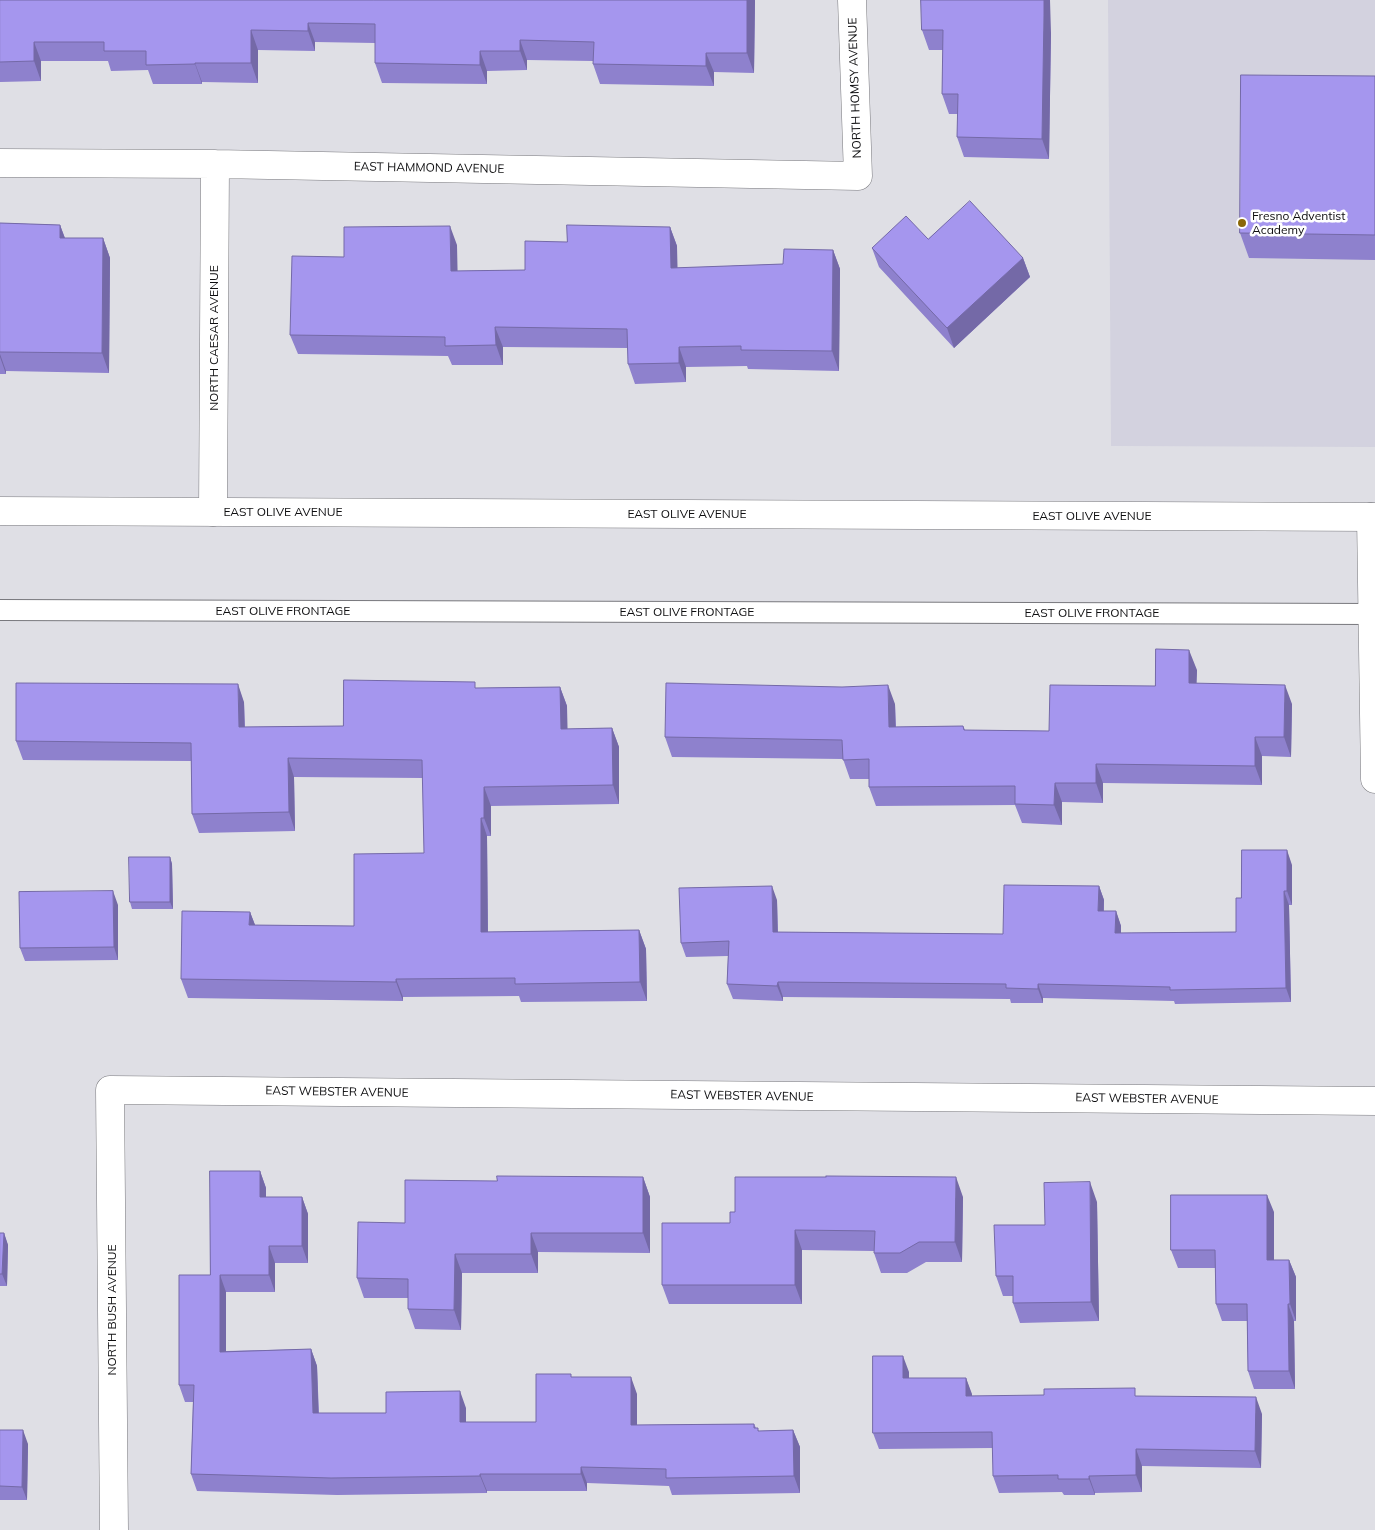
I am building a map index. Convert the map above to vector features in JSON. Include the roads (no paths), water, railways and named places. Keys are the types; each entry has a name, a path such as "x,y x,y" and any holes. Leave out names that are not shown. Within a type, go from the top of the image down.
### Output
{"street":[{"name":"NORTH HOMSY AVENUE","path":"852,0 858,176"},
{"name":"EAST HAMMOND AVENUE","path":"0,163 215,164 858,176"},
{"name":"NORTH CAESAR AVENUE","path":"213,512 215,164"},
{"name":"EAST OLIVE AVENUE","path":"0,510 1373,518"},
{"path":"1373,518 1375,779"},
{"name":"EAST WEBSTER AVENUE","path":"110,1090 1375,1101"},
{"name":"NORTH BUSH AVENUE","path":"110,1090 114,1530"}],"lane":[{"name":"EAST OLIVE FRONTAGE","path":"0,610 1374,614"}],"place":[{"name":"Fresno Adventist Academy","path":"1242,223"}]}
